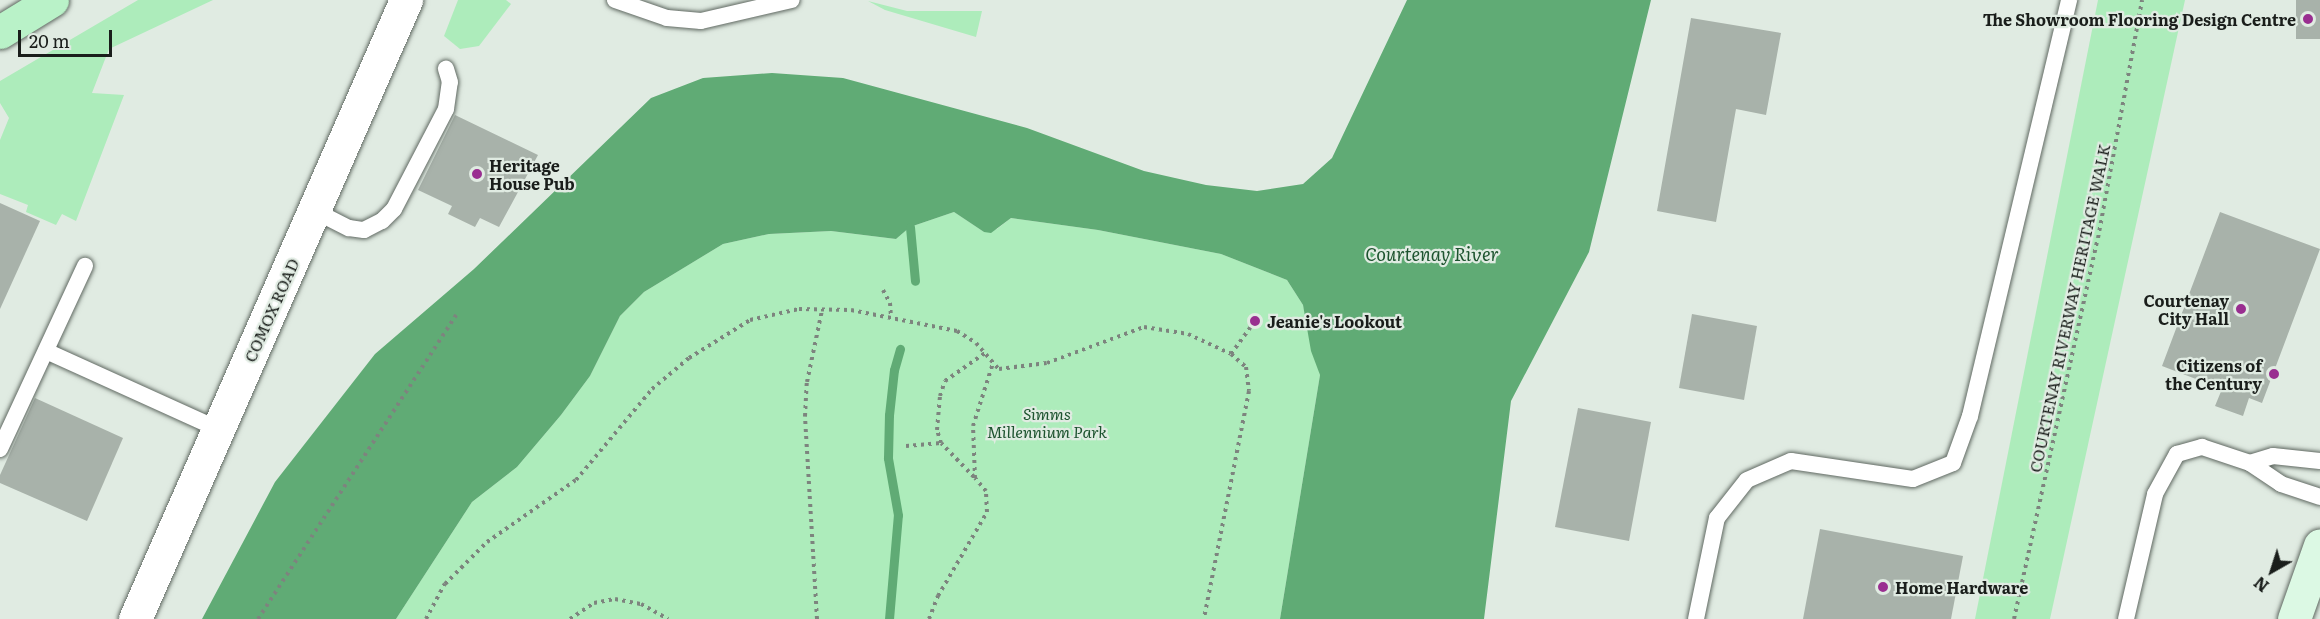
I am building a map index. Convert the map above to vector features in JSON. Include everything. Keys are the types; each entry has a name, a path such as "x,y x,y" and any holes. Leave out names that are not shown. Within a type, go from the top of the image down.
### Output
{"main road":[{"path":"0,32 52,0"},
{"path":"2294,619 2320,545"}],"street":[{"name":"COMOX ROAD","path":"135,619 406,0"}],"lane":[{"path":"615,0 667,18 701,21 792,0"},
{"path":"1696,619 1717,518 1747,480 1791,460 1913,478 1953,463 1970,416 2068,0"},
{"path":"315,211 349,228 364,230 382,221 394,209 446,109 450,82 446,69"},
{"path":"0,449 85,266"},
{"path":"46,351 218,429"},
{"path":"2126,619 2156,494 2177,454 2202,447 2250,463 2281,484 2320,497"},
{"path":"2250,463 2273,456 2320,461"}],"path":[{"name":"COURTENAY RIVERWAY HERITAGE WALK","path":"2014,619 2098,238 2142,0"},
{"path":"883,290 890,303 891,318"},
{"path":"426,619 445,584 487,542 576,480 652,389 688,358 750,320 799,309 851,310 957,331 985,353 999,369 1016,369 1047,363 1144,327 1188,334 1231,354 1246,367 1249,391 1204,619"},
{"path":"817,619 805,416 807,382 822,310"},
{"path":"258,619 456,315"},
{"path":"1231,354 1255,321"},
{"path":"929,619 938,596 987,513 986,491 940,443 940,396 945,381 985,353"},
{"path":"975,478 973,426 993,363"},
{"path":"906,446 940,443"},
{"path":"570,619 594,603 615,599 641,604 668,619"}],"green space":[{"path":"138,0 213,0 109,49 92,93 124,95 76,221 62,214 56,225 26,212 28,205 0,194 0,140 9,118 0,103 0,81"},
{"path":"458,0 506,0 511,4 479,46 460,49 444,36"},
{"path":"2098,0 2185,0 2050,619 1975,619"},
{"path":"868,1 907,11 982,11 976,37 885,10"},
{"name":"Simms Millennium Park","path":"954,212 984,232 997,229 1011,218 1098,230 1221,254 1287,280 1303,305 1320,375 1280,619 396,619 472,502 517,467 561,415 590,376 620,316 644,292 723,244 769,234 831,231 896,239 910,227"}],"water":[{"name":"Courtenay River","path":"1407,0 1651,0 1589,252 1511,401 1484,619 1280,619 1320,375 1311,351 1303,305 1287,280 1221,254 1098,230 1011,218 991,233 984,232 954,212 910,227 896,239 831,231 769,234 723,244 644,292 620,316 590,376 561,415 517,467 472,502 396,619 202,619 275,482 375,354 474,269 651,98 703,78 772,73 843,78 1027,128 1144,171 1206,185 1257,191 1303,184 1332,158"}],"building":[{"name":"The Showroom Flooring Design Centre","path":"2296,0 2320,0 2320,39 2296,39"},
{"path":"1691,18 1781,33 1766,115 1736,109 1716,222 1657,211"},
{"name":"Heritage House Pub","path":"455,115 538,155 499,227 480,218 475,227 448,214 452,206 418,190"},
{"path":"0,203 40,221 0,309"},
{"name":"Courtenay City Hall","path":"2220,212 2320,249 2262,403 2249,398 2243,416 2215,406 2222,389 2162,366"},
{"path":"1692,314 1757,326 1744,400 1679,388"},
{"path":"35,398 123,438 87,521 0,483 0,475"},
{"path":"1578,408 1651,422 1629,541 1555,527"},
{"name":"Home Hardware","path":"1820,529 1963,556 1951,619 1803,619"}],"waterway":[{"path":"910,227 915,281"},
{"path":"889,619 898,515 888,458 889,415 894,370 900,349"}],"place":[{"name":"The Showroom Flooring Design Centre","path":"2308,19"},
{"name":"Heritage House Pub","path":"477,174"},
{"name":"Courtenay City Hall","path":"2241,309"},
{"name":"Jeanie's Lookout","path":"1255,321"},
{"name":"Citizens of the Century","path":"2274,374"},
{"name":"Home Hardware","path":"1883,587"}]}
